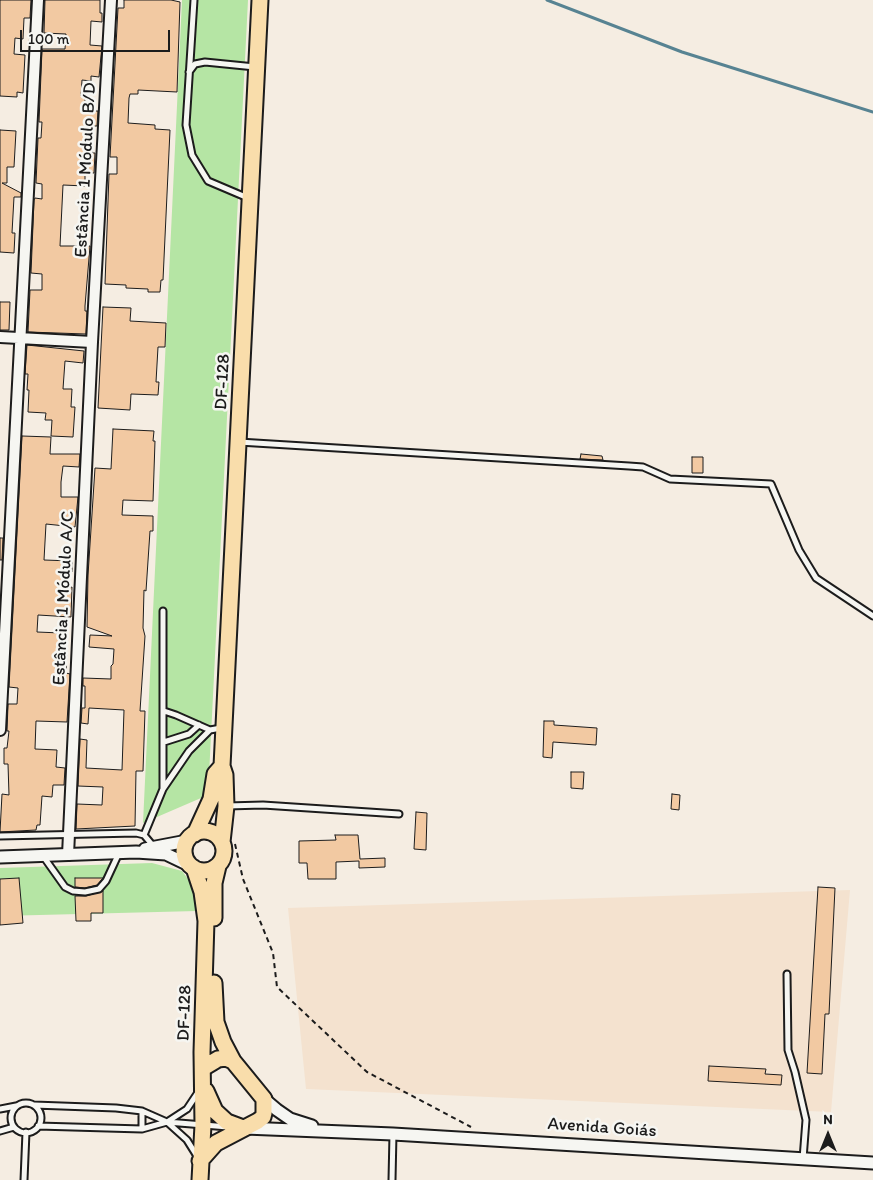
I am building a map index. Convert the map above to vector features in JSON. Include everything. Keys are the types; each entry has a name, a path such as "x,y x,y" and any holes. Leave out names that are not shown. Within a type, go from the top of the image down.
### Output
{"main road":[{"name":"DF-128","path":"260,0 238,442 217,729 225,775 228,839 224,847 224,857 218,866 214,883 214,997 216,1022 232,1061 264,1099"},
{"name":"DF-128","path":"200,1180 206,921 202,892 192,867 184,856 184,851 211,799 215,774 222,766"},
{"path":"191,837 200,832 210,832 228,839"},
{"path":"192,867 204,872 218,866"},
{"path":"232,1061 226,1058 218,1059 202,1072 206,1093 214,1111 227,1122 243,1128"},
{"path":"200,1161 216,1143 263,1117 264,1099"}],"street":[{"path":"0,730 38,0"},
{"name":"Estância 1 Módulo B/D","path":"92,342 112,0"},
{"path":"0,337 92,342"},
{"name":"Estância 1 Módulo A/C","path":"68,855 92,342"},
{"path":"136,852 191,837"},
{"path":"0,857 136,852 166,854 192,867"},
{"name":"Avenida Goiás","path":"264,1099 290,1119 328,1130"},
{"name":"Avenida Goiás","path":"243,1128 328,1130 490,1139 873,1163"}],"lane":[{"path":"194,0 186,126 192,155 208,181 251,199"},
{"path":"189,72 195,64 205,62 258,68"},
{"path":"238,442 643,467 670,480 771,484 799,550 816,578 873,616"},
{"path":"163,611 163,789"},
{"path":"164,711 176,714 199,725 217,729"},
{"path":"164,742 189,734 199,725"},
{"path":"144,835 163,789 189,751 217,729"},
{"path":"226,806 263,805 399,814"},
{"path":"0,836 136,833 144,835 154,847"},
{"path":"43,856 65,887 73,891 85,892 99,888 106,881 119,853"},
{"path":"787,974 788,1050 796,1072 806,1120 803,1158"},
{"path":"38,1126 142,1129 167,1122 187,1109 199,1091 202,1072"},
{"path":"0,1109 25,1103 142,1111 167,1122 187,1140 200,1161"},
{"path":"16,1106 11,1114 14,1127 22,1132 31,1132 38,1126 41,1117 34,1105"},
{"path":"142,1111 142,1129"},
{"path":"167,1122 243,1128"},
{"path":"0,1131 14,1127"},
{"path":"24,1180 26,1132"},
{"path":"392,1180 393,1134"}],"path":[{"path":"228,839 235,846 243,879 273,952 277,987 368,1072 459,1120 490,1139"}],"shaded area":[{"path":"850,890 831,1112 306,1089 288,908"}],"green space":[{"path":"182,0 248,0 208,795 143,823"},
{"path":"152,863 182,871 194,887 197,911 0,916 0,868"}],"building":[{"path":"0,0 31,0 30,18 24,18 23,39 15,38 14,54 25,55 23,93 17,92 17,97 0,96"},
{"path":"45,0 100,0 100,13 102,13 102,22 91,21 90,45 102,46 99,77 91,76 91,81 82,80 81,96 85,96 85,111 98,111 97,126 92,126 92,153 95,153 94,173 85,173 85,186 63,185 60,246 90,246 85,306 85,311 87,311 86,334 28,332 30,290 42,290 42,274 31,273 34,200 35,198 42,199 42,184 36,183 38,138 41,138 42,122 39,122 42,49 65,49 66,34 44,33"},
{"path":"124,0 171,0 180,2 177,92 138,90 138,94 130,94 129,98 128,123 155,125 155,129 170,130 163,280 161,280 160,292 148,292 148,289 126,288 126,285 105,284 109,174 117,174 117,157 110,157 118,8 124,8"},
{"path":"0,130 16,131 14,167 7,167 7,183 2,183 21,193 21,197 14,197 12,233 15,233 14,253 0,252"},
{"path":"0,302 10,302 9,330 0,330"},
{"path":"103,307 131,308 130,321 166,323 165,347 158,347 156,382 159,382 158,395 131,394 130,410 98,408"},
{"path":"27,345 84,351 83,363 65,361 63,389 72,389 71,407 75,407 73,437 51,436 52,420 45,420 46,413 28,412 28,374 25,374"},
{"path":"113,429 154,431 153,441 155,441 153,501 123,500 122,515 153,516 153,531 150,531 146,591 144,590 143,628 145,636 140,711 145,711 143,771 136,771 135,826 76,829 77,804 102,805 103,787 78,786 80,739 87,740 86,768 122,770 124,710 89,708 88,724 81,723 82,708 85,708 83,678 111,679 111,666 113,664 114,649 89,647 90,635 112,636 87,627 88,575 95,468 111,469"},
{"path":"22,436 51,437 50,454 80,454 79,467 63,466 61,482 61,497 78,497 75,527 46,524 44,560 72,561 72,572 64,572 63,587 72,587 71,617 38,615 37,632 61,633 60,648 67,649 66,673 70,674 67,722 36,721 35,749 57,750 56,767 65,768 64,785 53,785 52,797 42,796 40,825 37,825 36,830 0,832 2,794 9,795 8,764 4,764 4,748 7,748 9,731 7,731 8,704 17,704 18,688 9,687"},
{"path":"581,454 602,456 603,460 580,459"},
{"path":"692,457 703,457 703,473 692,473"},
{"path":"0,538 3,538 2,560 0,560"},
{"path":"544,721 554,721 554,725 597,728 596,745 553,742 552,758 543,757"},
{"path":"571,772 584,772 583,789 571,788"},
{"path":"672,794 680,795 679,810 671,809"},
{"path":"416,812 427,813 426,850 414,849"},
{"path":"335,835 358,835 360,859 385,858 385,867 359,868 359,861 336,862 336,879 308,879 307,863 299,863 299,841 336,840"},
{"path":"19,878 23,923 0,925 0,879"},
{"path":"75,878 103,878 97,885 85,888 75,887"},
{"path":"818,887 835,888 829,1014 825,1014 822,1074 807,1073"},
{"path":"103,891 103,913 91,913 91,921 76,921 75,896 86,896"},
{"path":"709,1066 766,1069 765,1074 782,1075 781,1085 708,1081"}],"waterway":[{"path":"547,0 682,52 873,112"}]}
